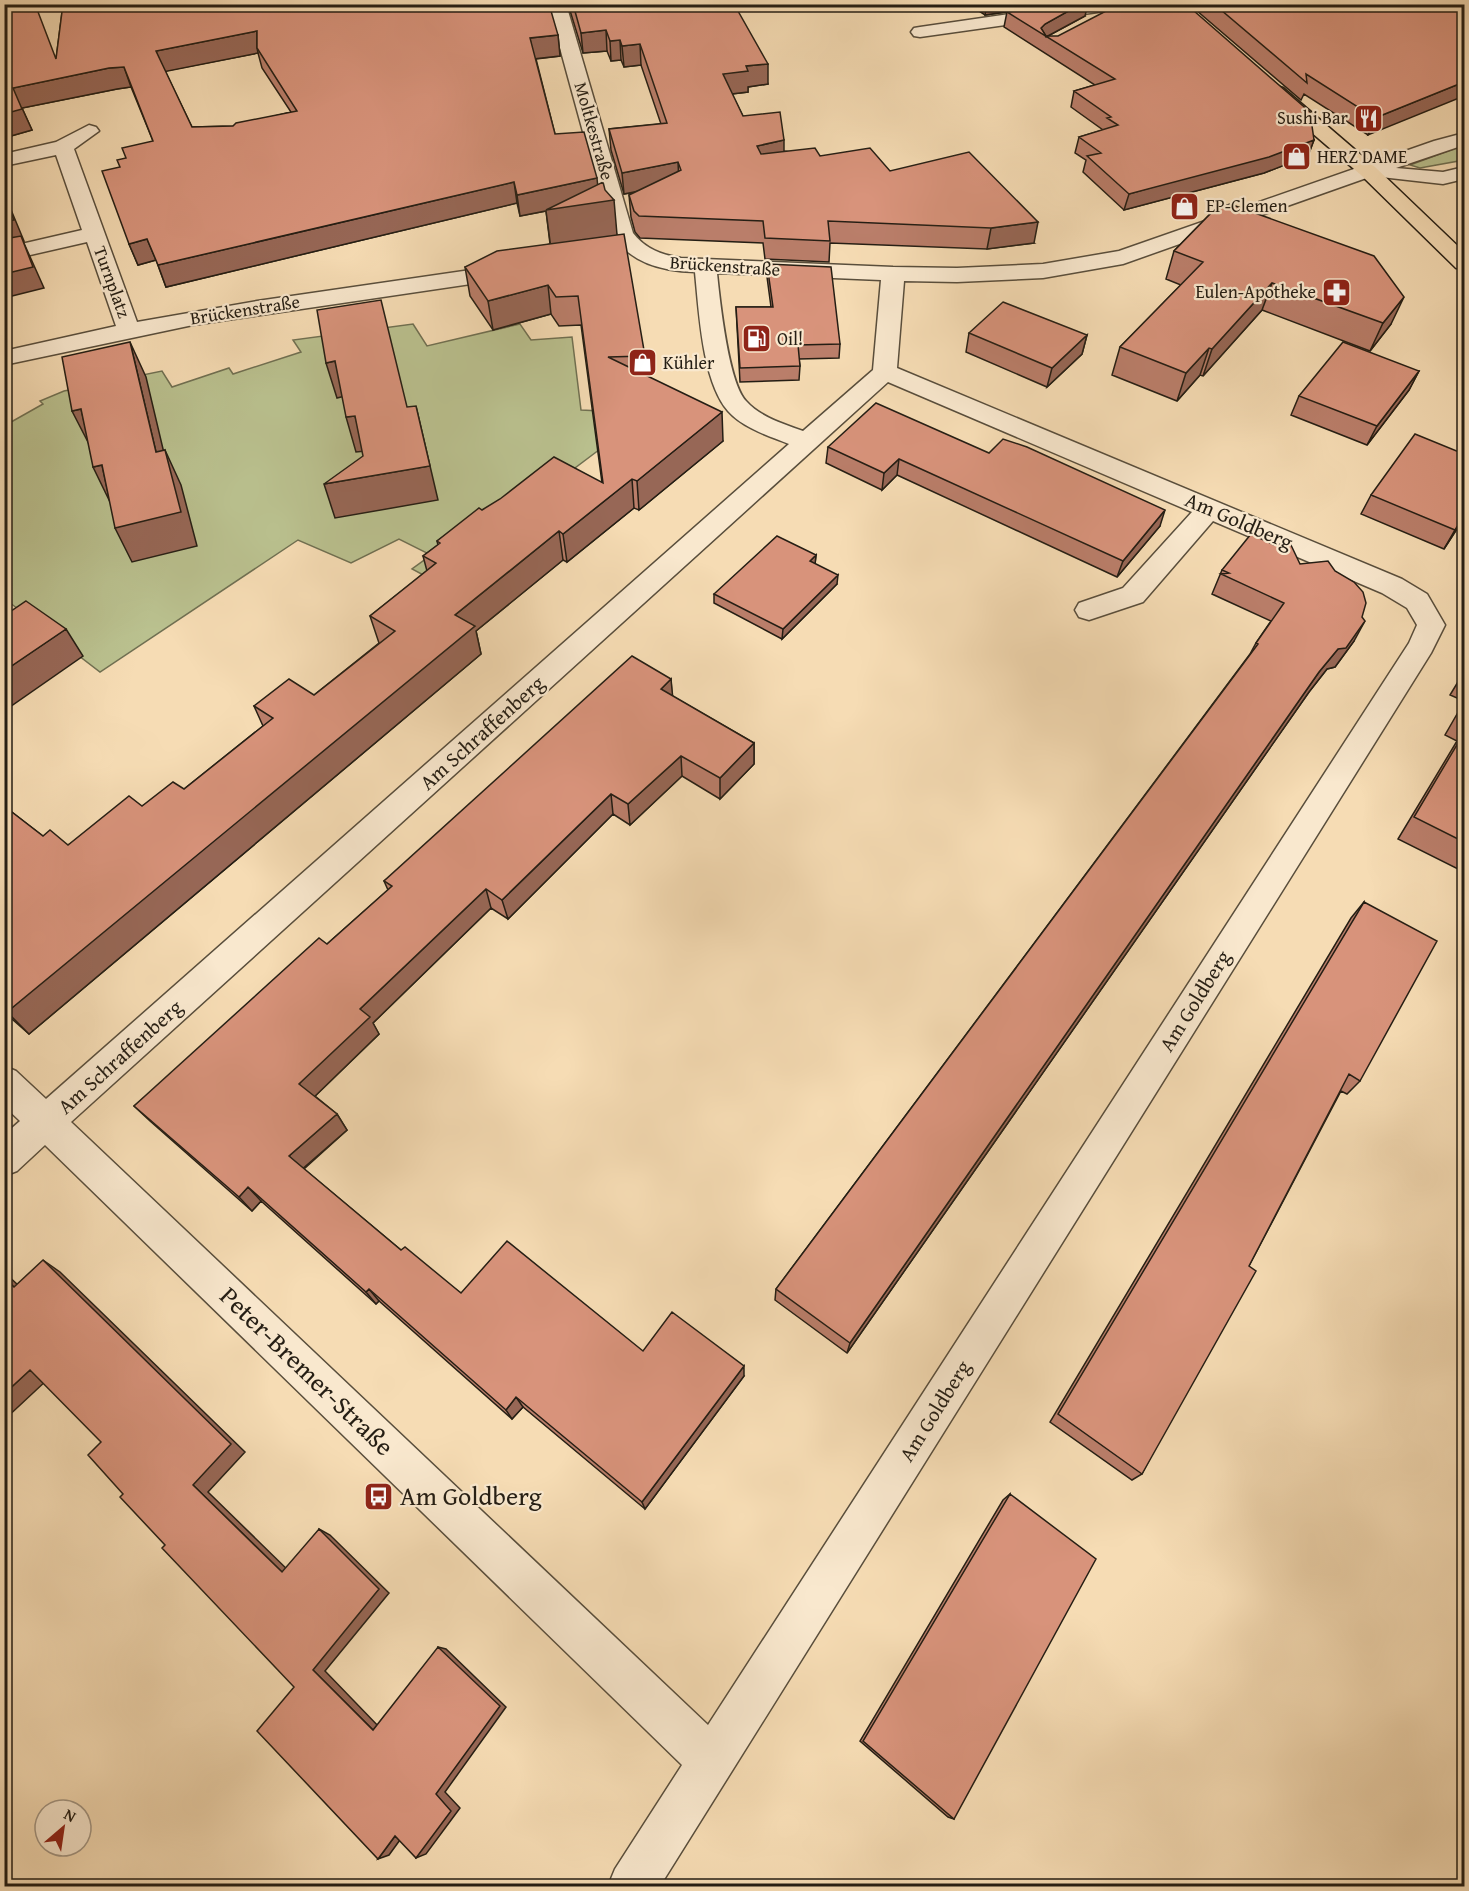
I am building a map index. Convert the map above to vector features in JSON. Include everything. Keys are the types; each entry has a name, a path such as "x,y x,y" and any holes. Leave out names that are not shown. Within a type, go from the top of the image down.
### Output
{"main road":[{"path":"1260,78 1368,171 1464,263"}],"street":[{"name":"Moltkestraße","path":"557,4 622,234 629,245 639,252"},
{"path":"920,32 1119,4"},
{"path":"1076,29 1098,19 1138,12"},
{"path":"4,160 63,147 89,131"},
{"name":"Brückenstraße","path":"639,252 662,262 705,267 957,275 1042,271 1123,257 1441,145 1464,139"},
{"name":"Turnplatz","path":"63,147 129,330"},
{"name":"Brückenstraße","path":"1368,171 1443,178 1464,173"},
{"name":"Turnplatz","path":"4,255 94,234"},
{"path":"615,256 639,252"},
{"path":"705,267 725,382 736,405 760,422 807,442"},
{"name":"Brückenstraße","path":"4,358 129,330 242,309 532,268"},
{"path":"885,372 893,274"},
{"name":"Am Schraffenberg","path":"4,1159 885,372"},
{"name":"Am Goldberg","path":"632,1887 1414,656 1431,625 1417,601 1392,586 885,372"},
{"path":"1089,610 1133,595 1210,508"},
{"name":"Peter-Bremer-Straße","path":"4,1083 48,1122 712,1761"}],"green space":[{"path":"1464,145 1464,160 1420,168 1410,165"},
{"path":"413,324 427,346 520,324 531,340 572,337 581,410 601,411 632,425 429,578 412,569 431,555 399,539 351,563 298,540 100,672 5,599 4,426 43,404 40,401 64,391 162,371 172,387 229,368 233,374 301,352 293,340"}],"building":[{"path":"4,4 35,4 56,59 63,4 549,4 558,35 530,38 555,134 584,132 597,178 517,195 514,182 158,265 147,239 129,244 102,171 120,167 117,160 126,158 122,148 153,141 124,67 109,68 13,88 22,109 4,114","holes":["257,31 257,48 297,111 236,123 233,126 192,127 156,51"]},
{"path":"573,4 734,4 768,64 746,66 748,71 723,74 743,116 780,112 784,140 757,146 761,154 815,148 820,156 870,148 890,171 969,152 1038,222 991,228 828,221 830,241 765,238 763,221 639,216 634,211 629,195 681,170 678,162 622,173 609,129 667,123 640,44 622,46 620,40 610,41 606,30 581,33"},
{"path":"1061,4 1081,4 1045,24 1041,28 1046,36 1058,36 1106,11 1146,4 1186,4 1310,112 1314,140 1269,157 1129,194 1087,156 1101,153 1079,137 1118,125 1107,118 1111,117 1074,91 1115,79 1007,12"},
{"path":"1214,4 1464,4 1464,82 1375,118 1306,74 1307,83"},
{"path":"603,182 605,190 614,200 546,210"},
{"path":"4,196 14,220 4,222"},
{"path":"1230,204 1374,256 1404,297 1383,323 1272,283 1212,349 1209,348 1186,373 1120,347 1203,262 1174,251 1215,209"},
{"path":"624,234 645,356 608,357 722,412 637,481 632,479 563,534 559,531 455,615 475,626 7,1012 4,1010 4,806 43,836 50,830 68,845 129,796 142,806 173,782 184,789 273,718 254,706 289,679 314,695 395,631 370,616 436,563 423,556 440,543 437,541 479,508 482,510 500,499 554,457 603,483 578,296 556,297 548,285 488,301 465,267 497,251"},
{"path":"21,236 33,267 4,274 4,239"},
{"path":"767,264 831,267 840,344 798,345 800,366 740,368 736,307 773,307"},
{"path":"381,300 407,407 416,406 430,466 324,484 363,456 355,416 346,417 335,361 326,363 317,310"},
{"path":"1003,302 1087,335 1052,368 969,333"},
{"path":"130,342 156,452 165,450 181,512 115,528 102,465 93,467 81,409 72,411 62,357"},
{"path":"1343,342 1419,371 1377,426 1299,396"},
{"path":"876,403 989,453 1003,439 1027,447 1165,510 1123,561 899,459 884,473 828,447"},
{"path":"1415,434 1464,454 1464,516 1455,530 1371,495"},
{"path":"1251,534 1274,545 1290,543 1300,564 1328,561 1335,571 1354,582 1363,592 1366,603 1362,617 1365,621 1346,648 1338,649 1319,672 850,1343 776,1289 1258,644 1256,643 1284,603 1221,574 1229,573 1222,570"},
{"path":"777,536 816,555 810,561 838,575 783,629 714,594"},
{"path":"26,601 66,629 4,671 4,616"},
{"path":"632,656 671,679 661,689 754,743 720,778 681,756 628,804 611,794 502,900 486,889 360,1009 370,1017 299,1084 337,1114 289,1156 401,1250 405,1247 461,1293 507,1241 643,1351 672,1312 744,1366 642,1502 516,1397 506,1410 369,1289 366,1292 248,1187 239,1197 134,1106 319,938 327,944 392,886 384,881"},
{"path":"1464,733 1464,842 1414,817"},
{"path":"1364,902 1437,941 1360,1081 1349,1074 1249,1266 1256,1271 1142,1474 1058,1414"},
{"path":"43,1260 231,1444 193,1485 282,1572 319,1529 379,1589 313,1670 373,1730 438,1647 500,1706 436,1794 451,1811 416,1858 395,1836 378,1859 257,1731 294,1687 162,1548 165,1545 120,1497 123,1494 88,1455 101,1442 30,1370 4,1394 4,1278 14,1287"},
{"path":"1010,1494 1096,1559 954,1819 863,1741"}],"place":[{"name":"Sushi Bar","path":"1369,118"},
{"name":"HERZ DAME","path":"1296,157"},
{"name":"EP-Clemen","path":"1185,206"},
{"name":"Eulen-Apotheke","path":"1337,292"},
{"name":"Oil!","path":"756,339"},
{"name":"Kühler","path":"642,363"},
{"name":"Am Goldberg","path":"379,1496"}]}
